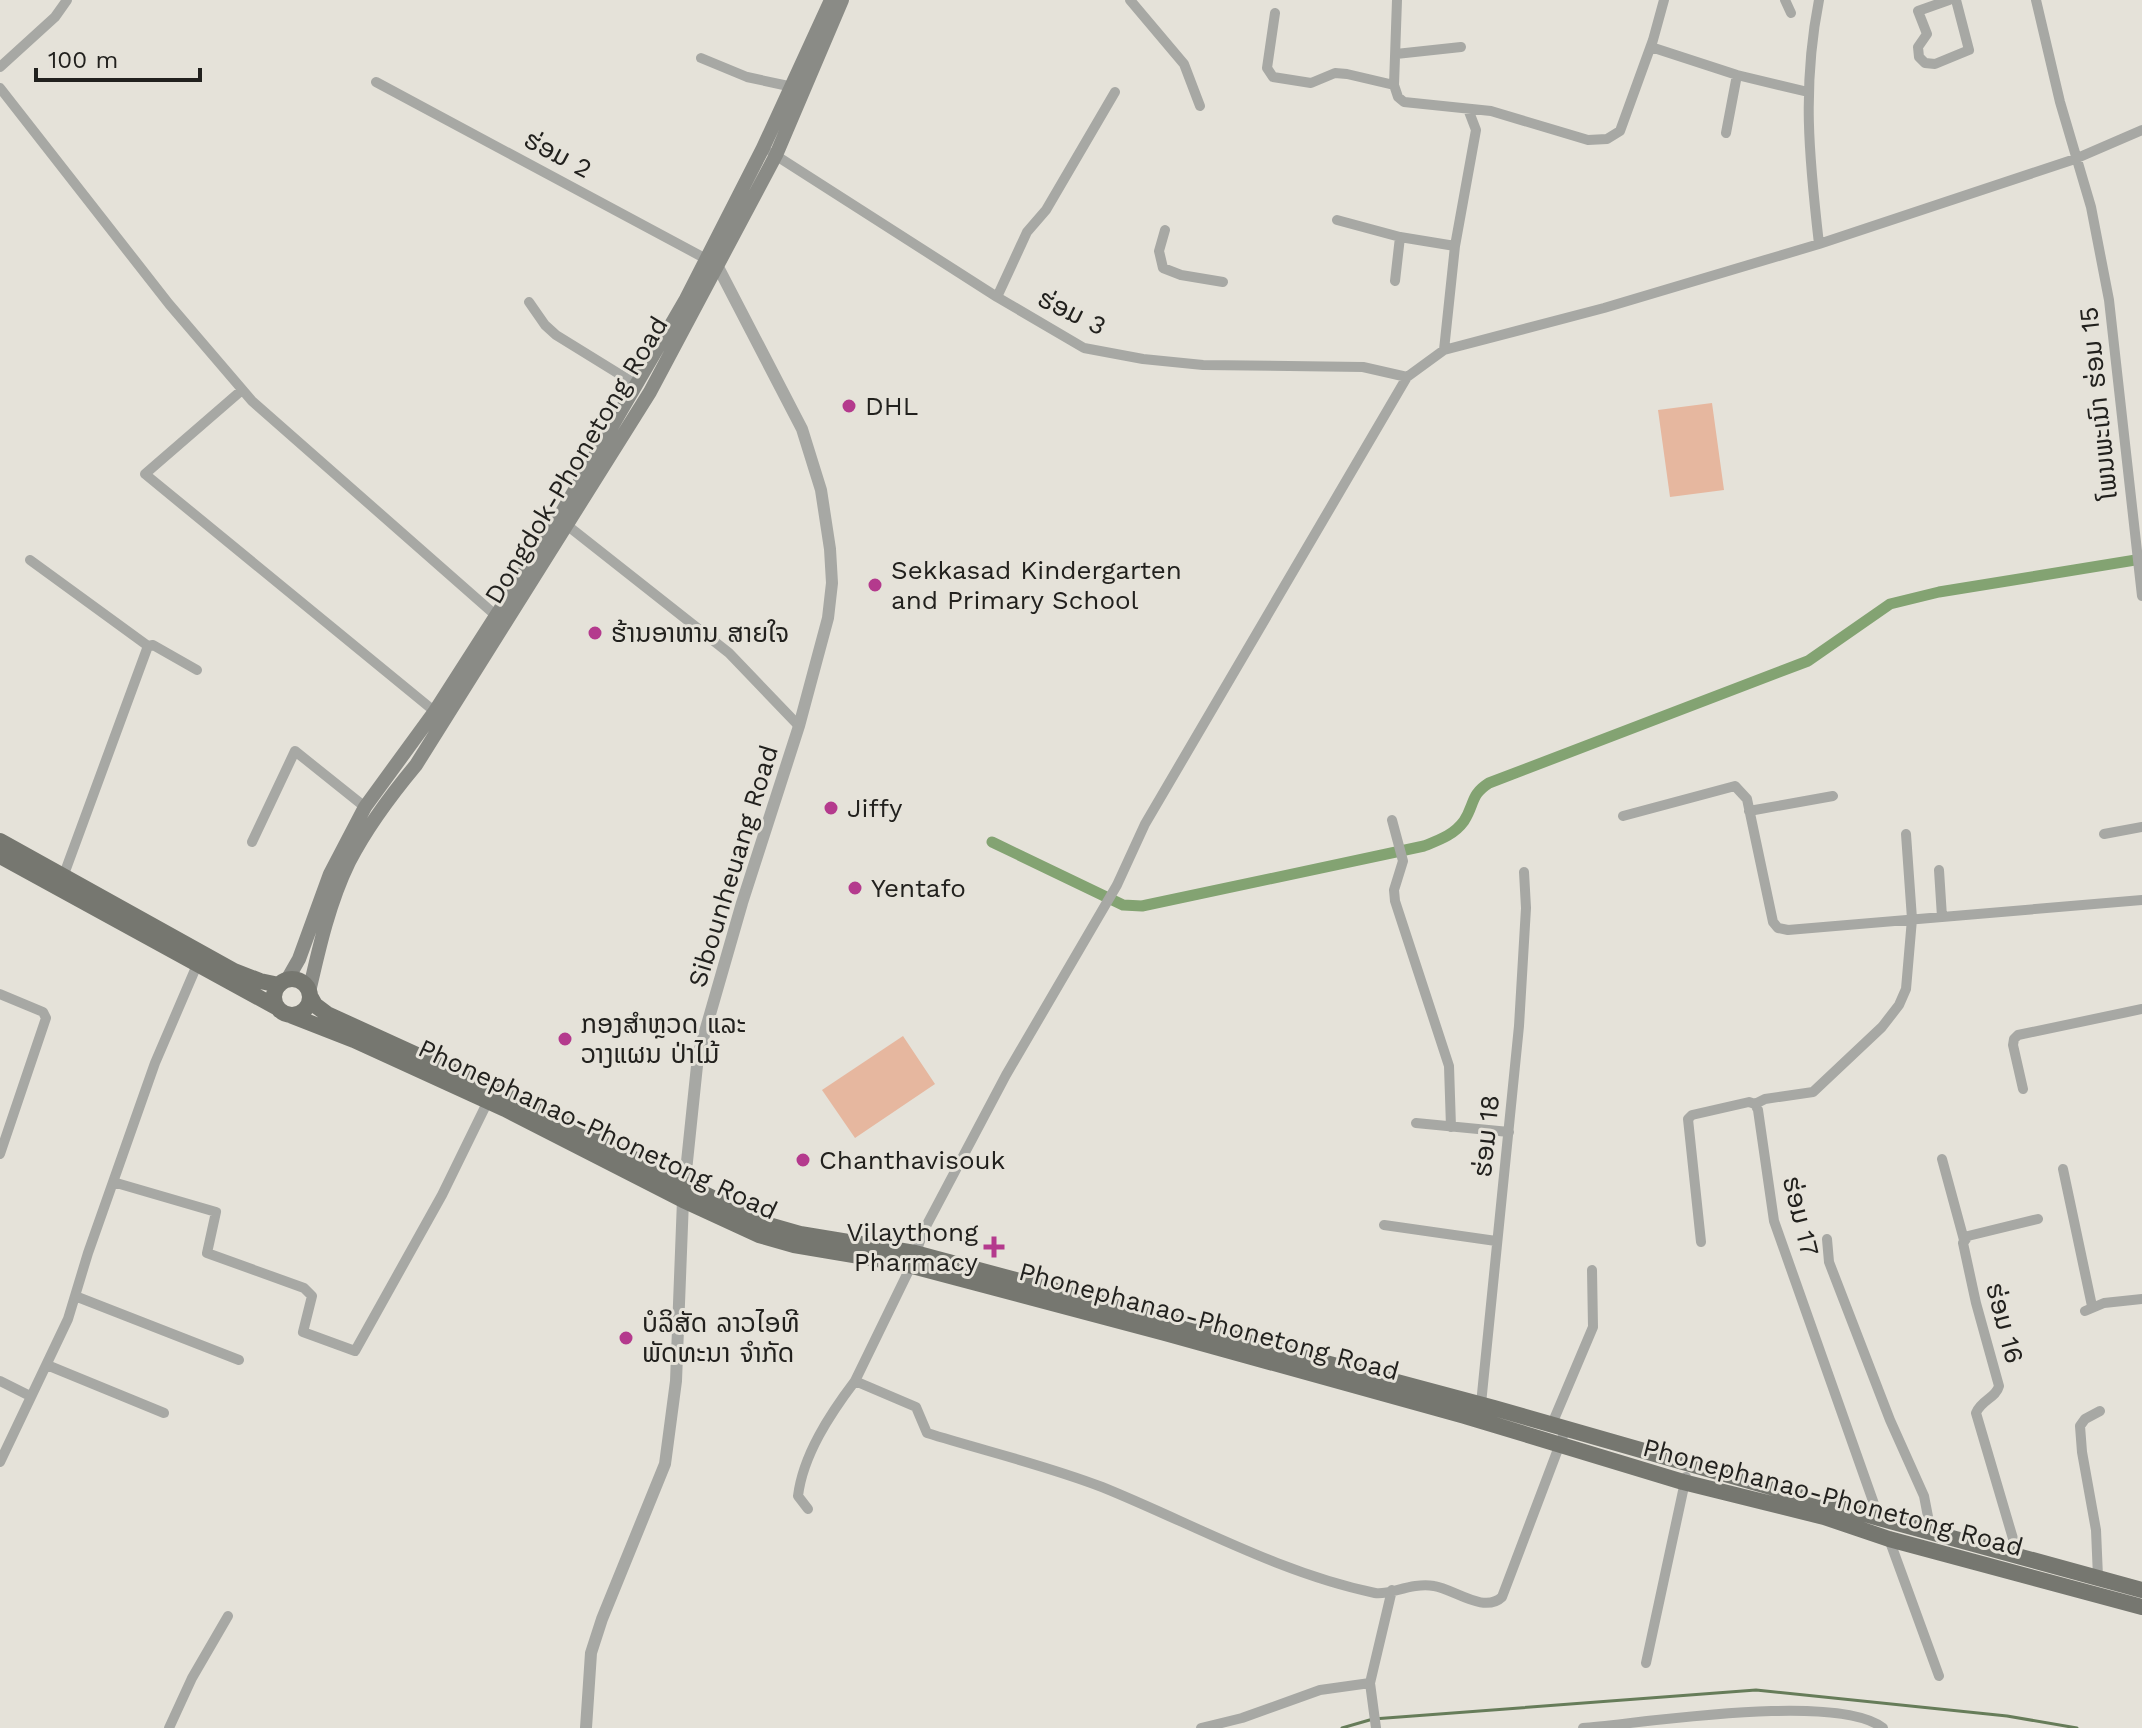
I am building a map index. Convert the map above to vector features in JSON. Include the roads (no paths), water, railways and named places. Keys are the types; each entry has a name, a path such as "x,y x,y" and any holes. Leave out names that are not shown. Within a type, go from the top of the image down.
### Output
{"main road":[{"name":"Dongdok-Phonetong Road","path":"769,152 831,0"},
{"name":"Dongdok-Phonetong Road","path":"500,619 568,526 650,392 842,0"},
{"name":"Dongdok-Phonetong Road","path":"319,925 350,861 384,804 416,765 440,715 713,263"},
{"name":"Dongdok-Phonetong Road","path":"319,925 330,874 365,807 440,715"},
{"path":"0,841 234,971 260,981 301,982 309,994"},
{"name":"Phonephanao-Phonetong Road","path":"0,856 283,1011 488,1101 508,1103"},
{"path":"319,925 309,1003 303,1011 283,1011 274,993 319,925"},
{"name":"Phonephanao-Phonetong Road","path":"309,994 315,1005 327,1014 771,1238 794,1245 913,1259 1481,1404 1683,1482 1879,1518 2142,1590"},
{"name":"Phonephanao-Phonetong Road","path":"913,1259 1165,1333 1690,1464 1826,1510 1889,1539 2142,1607"}],"street":[{"path":"0,67 55,17 67,0"},
{"path":"1130,0 1184,64 1200,106"},
{"path":"1397,0 1394,85 1398,97 1404,102 1491,111 1588,140 1607,139 1620,131 1651,47 1664,0"},
{"path":"1785,0 1791,13"},
{"path":"1819,0 1808,92 1808,152 1819,244"},
{"path":"1949,0 1918,11 1927,34 1918,47 1919,57 1925,63 1935,64 1969,50 1956,0"},
{"name":"ໂພນພະເນົາ ຮ່ອມ 15","path":"2036,0 2075,159 2091,207 2109,300 2142,596"},
{"path":"1275,13 1267,68 1273,77 1311,83 1335,73 1394,85"},
{"path":"1396,54 1461,47"},
{"path":"1651,47 1737,75 1808,92"},
{"path":"701,58 747,77 793,87"},
{"path":"1726,133 1737,75"},
{"name":"ຮ່ອມ 2","path":"376,82 713,263"},
{"path":"0,88 169,304 242,390 500,619"},
{"path":"997,297 1027,232 1046,210 1115,92"},
{"path":"1444,350 1455,246 1476,130 1468,109"},
{"path":"808,1509 798,1496 800,1480 831,1414 855,1381 924,1230 1006,1075 1117,885 1145,824 1407,377 1444,350 1604,308 1819,244 2075,159 2142,130"},
{"name":"ຮ່ອມ 3","path":"769,152 1048,329 1096,352 1203,365 1363,367 1407,377"},
{"path":"1337,220 1400,237 1455,246"},
{"path":"1165,230 1159,251 1163,268 1181,275 1223,282"},
{"path":"1395,281 1400,237"},
{"name":"Sibounheuang Road","path":"586,1728 591,1653 665,1464 676,1381 683,1192 698,1056 742,903 799,726 828,618 832,583 821,490 802,429 713,263"},
{"path":"529,302 556,335 637,385"},
{"path":"242,390 145,474 440,715"},
{"path":"568,526 729,653 799,726"},
{"path":"30,560 148,646 153,645 197,670"},
{"path":"63,877 148,646"},
{"path":"252,842 295,751 365,807"},
{"path":"1623,816 1735,786 1747,799 1770,913 1778,928 1788,930 2142,900"},
{"path":"1749,811 1833,796"},
{"path":"1392,820 1403,861 1394,890 1395,901 1449,1066 1451,1127"},
{"path":"2104,834 2142,827"},
{"path":"1701,1242 1688,1119 1692,1115 1749,1102 1755,1104 1765,1099 1813,1092 1882,1027 1899,1005 1906,989 1912,919 1906,834"},
{"path":"1939,870 1942,917"},
{"name":"ຮ່ອມ 18","path":"1481,1404 1509,1132 1526,920 1524,872"},
{"path":"0,1462 68,1319 155,1063 197,965"},
{"path":"0,994 43,1012 46,1018 0,1154"},
{"path":"2023,1089 2013,1045 2018,1035 2142,1009"},
{"path":"113,1182 216,1212 207,1253 304,1288 312,1296 303,1332 355,1351 442,1195 488,1101"},
{"name":"ຮ່ອມ 17","path":"1755,1104 1774,1221 1879,1518"},
{"path":"1416,1123 1509,1132"},
{"path":"1942,1159 1964,1240 1968,1236 2038,1219"},
{"path":"2063,1169 2089,1308 2142,1299"},
{"path":"1384,1225 1496,1241"},
{"path":"1827,1239 1829,1262 1890,1420 1924,1496 1931,1532"},
{"name":"ຮ່ອມ 16","path":"1964,1240 1976,1303 1999,1386 1997,1392 1982,1401 1976,1413 2017,1554 2027,1575"},
{"path":"855,1381 919,1409 927,1433 1101,1487 1271,1561 1376,1593 1416,1584 1437,1586 1483,1603 1499,1600 1559,1432 1593,1327 1592,1270"},
{"path":"75,1296 239,1360"},
{"path":"47,1365 164,1413"},
{"path":"0,1381 30,1396"},
{"path":"2098,1577 2096,1530 2080,1426 2085,1419 2100,1411"},
{"path":"1646,1663 1683,1482 1690,1464"},
{"path":"1889,1539 1939,1676"},
{"path":"1376,1728 1371,1686 1392,1590"},
{"path":"169,1728 197,1668 228,1616"},
{"path":"1201,1728 1242,1718 1320,1690 1371,1686"},
{"path":"1583,1728 1761,1710 1861,1717 1883,1728"}],"waterway":[{"path":"992,842 1123,905 1142,906 1424,846 1456,830 1476,796 1489,783 1808,661 1890,604 1939,592 2142,559"},
{"path":"1342,1728 1373,1719 1756,1690 2007,1716 2077,1728"}],"place":[{"name":"DHL","path":"849,406"},
{"name":"Sekkasad Kindergarten and Primary School","path":"875,585"},
{"name":"ຮ້ານອາຫານ ສາຍໃຈ","path":"595,633"},
{"name":"Jiffy","path":"831,808"},
{"name":"Yentafo","path":"855,888"},
{"name":"ກອງສໍາຫຼວດ ແລະ ວາງແຜນ ປ່າໄມ້","path":"565,1039"},
{"name":"Chanthavisouk","path":"803,1160"},
{"name":"Vilaythong Pharmacy","path":"994,1247"},
{"name":"ບໍລິສັດ ລາວໄອທີ ພັດທະນາ ຈຳກັດ","path":"626,1338"}]}
